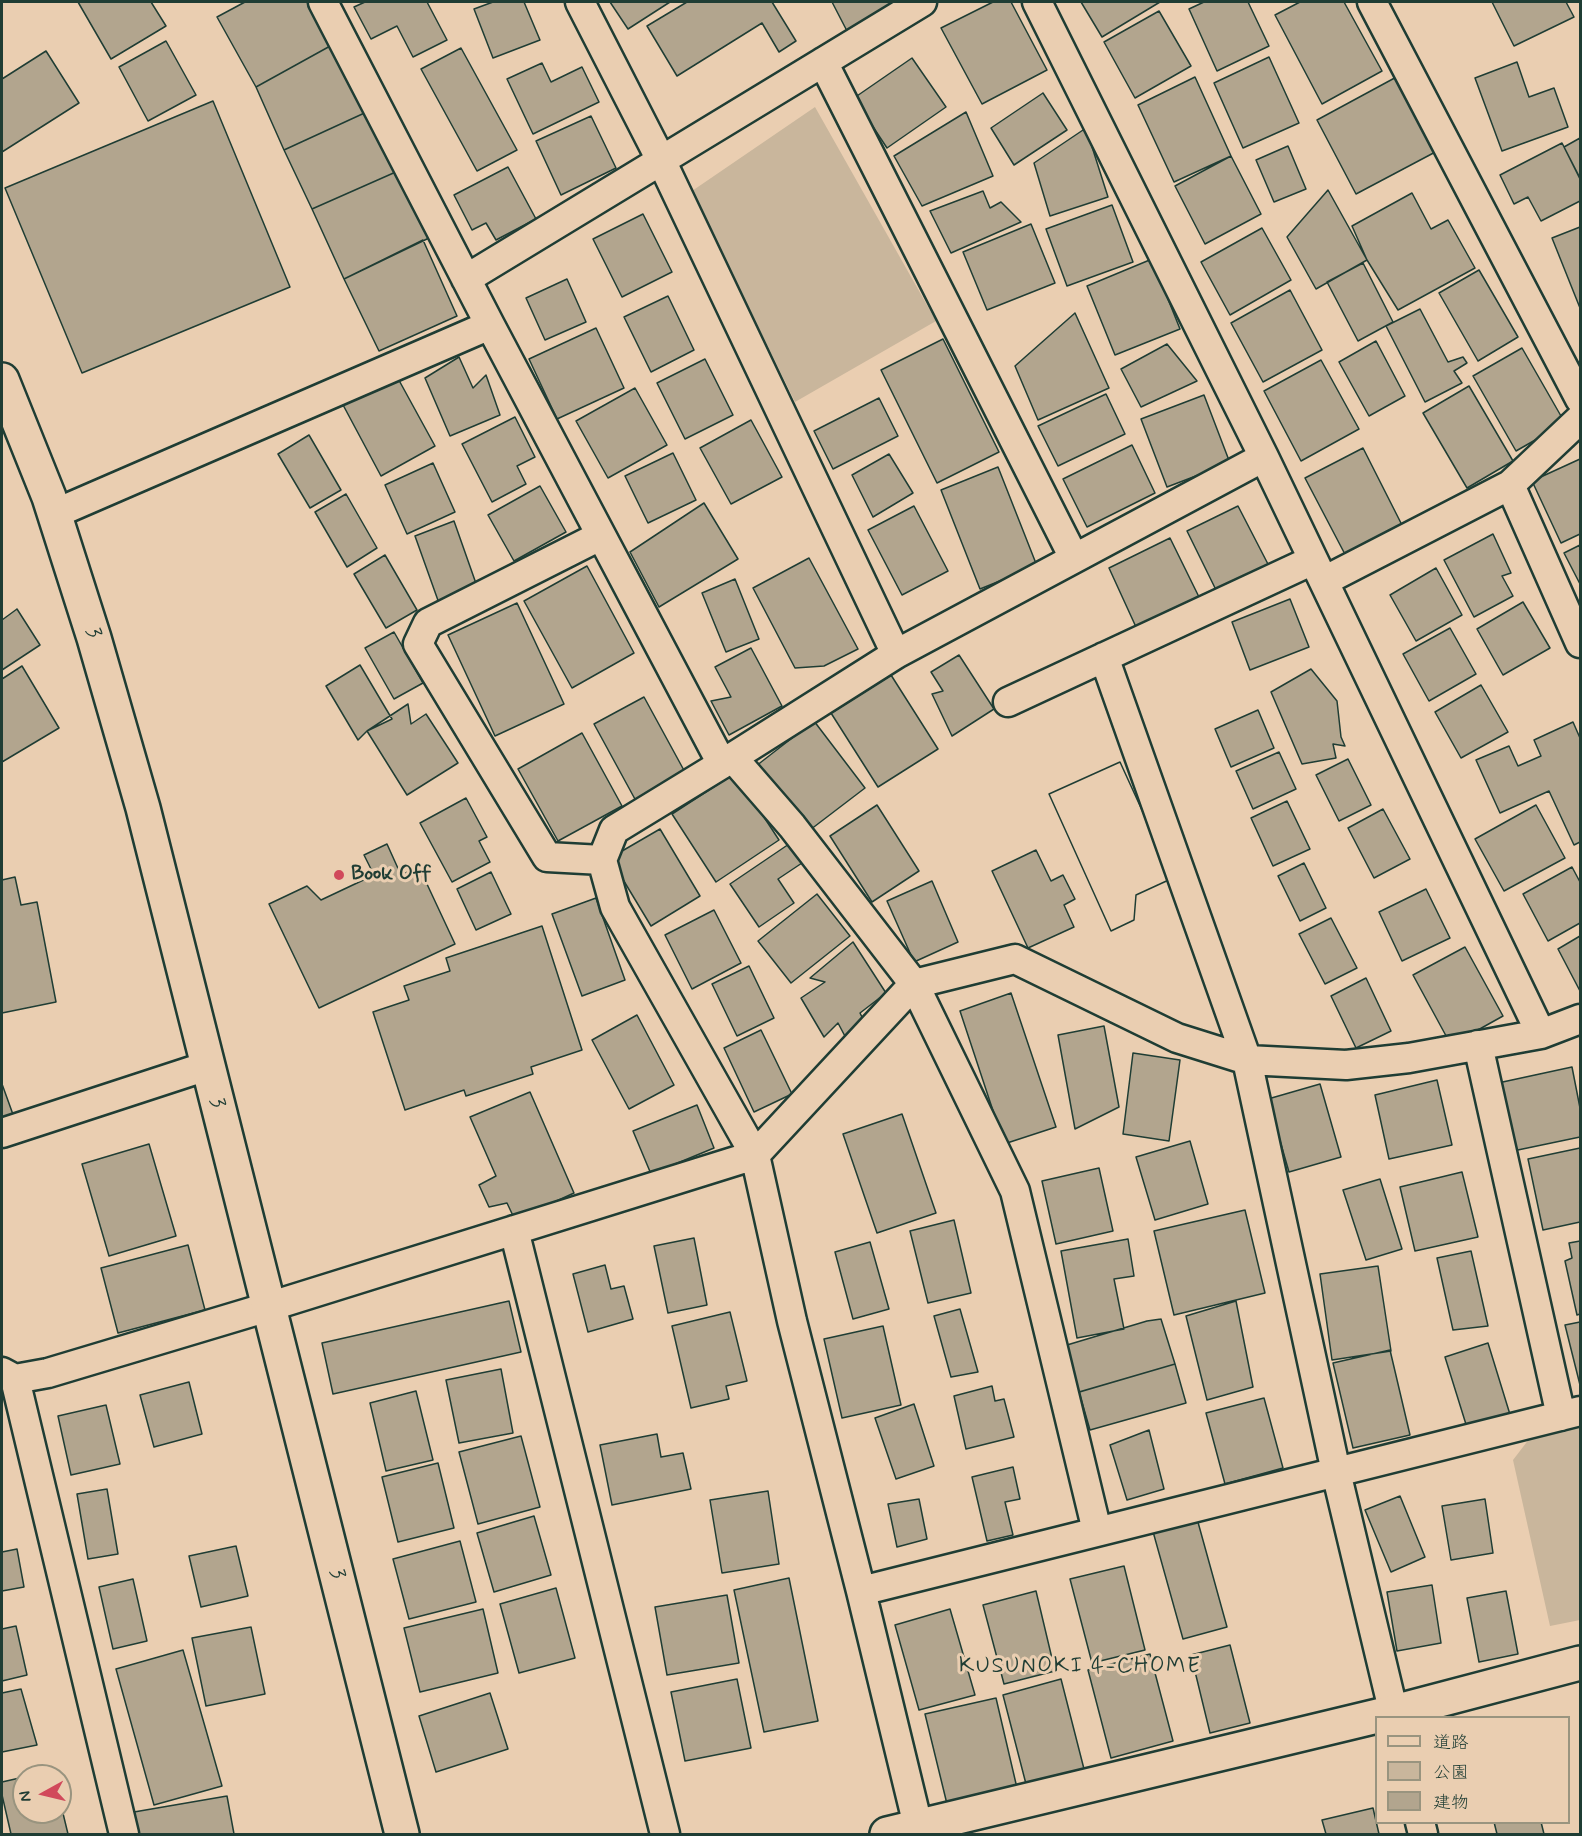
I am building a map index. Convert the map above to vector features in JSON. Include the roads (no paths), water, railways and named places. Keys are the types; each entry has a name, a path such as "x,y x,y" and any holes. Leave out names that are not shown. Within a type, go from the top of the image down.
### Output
{"street":[{"path":"323,2 600,536 727,761 792,826 914,984 1015,1191 1097,1532"},
{"path":"580,2 661,160 896,654"},
{"path":"466,279 922,2"},
{"path":"1037,2 1264,457 1541,1034"},
{"path":"1372,2 1581,399"},
{"path":"823,62 1074,558"},
{"path":"54,514 490,325"},
{"name":"3","path":"2,380 54,514 94,638 143,808 402,1834"},
{"path":"1008,702 1104,657 1318,571 1510,485 1581,419"},
{"path":"1264,457 896,654 614,830 602,860 615,907 755,1155 792,1321 861,1591 908,1832 1375,1720"},
{"path":"1510,485 1581,643"},
{"path":"600,536 428,623 418,644 547,857 602,860"},
{"path":"1104,657 1248,1060 1336,1472 1394,1715 1581,1663"},
{"path":"124,1834 8,1375 48,1373 755,1155 914,984 1015,959 1177,1038 1248,1060 1346,1065 1409,1058 1541,1034 1581,1019"},
{"path":"861,1591 1571,1413 1478,1045"},
{"path":"2,1133 207,1066"},
{"path":"514,1230 665,1834"}],"place":[{"name":"Book Off","path":"339,875"}],"district":[{"name":"KUSUNOKI 4-CHOME","path":"1080,1667"}]}
